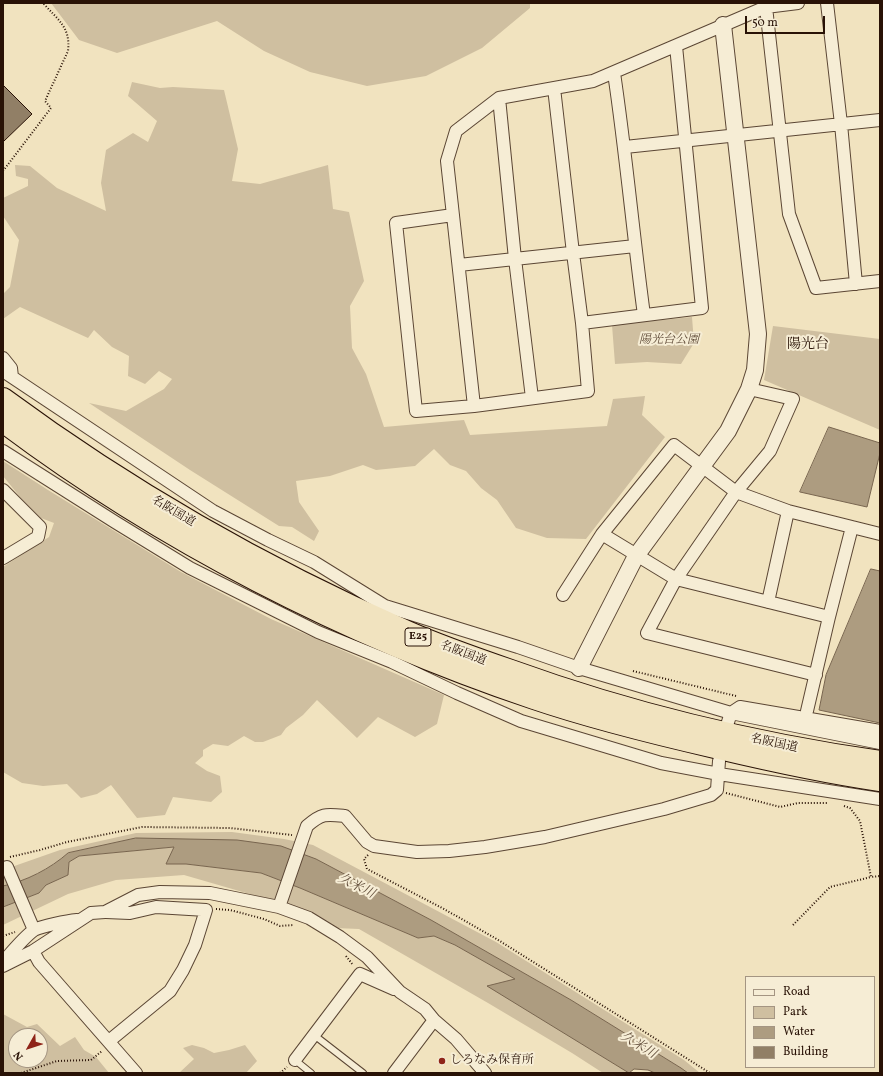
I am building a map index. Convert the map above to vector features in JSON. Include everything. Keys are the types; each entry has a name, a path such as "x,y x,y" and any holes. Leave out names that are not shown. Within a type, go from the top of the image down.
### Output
{"highway":[{"path":"6,378 45,421 168,503 218,539"},
{"name":"名阪国道","path":"3,399 33,422 92,462 218,539 279,572 409,633 472,658 540,682 615,705 692,725 812,752 880,762"},
{"name":"名阪国道","path":"3,421 82,478 190,543 268,585 333,617 467,675 536,699 613,722 742,754 811,769 880,780"},
{"path":"3,433 82,478"},
{"path":"742,754 796,769 880,784"}],"street":[{"path":"474,406 447,162 456,131 499,98 593,81 766,8 798,3"},
{"path":"826,3 841,124 856,284"},
{"path":"766,8 789,214 816,288 880,281"},
{"path":"579,668 636,556 728,432 749,389 755,370 758,334 723,25"},
{"path":"582,323 702,308 676,46"},
{"path":"614,72 625,147 644,315"},
{"path":"453,215 396,223 416,411 474,406 588,391 582,323 554,88"},
{"path":"499,98 515,259 532,398"},
{"path":"625,147 880,120"},
{"path":"459,265 635,246"},
{"path":"3,358 11,368 6,378 213,511 314,562 385,606 518,647 729,718 880,743"},
{"path":"749,389 793,399 770,451 736,492 676,579 647,633 816,675"},
{"path":"563,595 602,534 674,445 736,492 788,511 880,534"},
{"path":"3,451 114,522 190,568 318,632 392,662 521,721 661,763 719,774 880,799"},
{"path":"3,490 40,527 38,537 3,558"},
{"path":"768,602 788,511"},
{"path":"807,711 852,527"},
{"path":"602,534 676,579 829,617"},
{"path":"729,718 740,707 880,731"},
{"path":"279,907 307,826 317,817 329,814 345,816 367,842 374,846 417,852 441,852 500,845 545,837 664,809 711,796 717,790 720,761"},
{"path":"8,862 34,930"},
{"path":"105,912 138,895 160,892 210,894 279,907 309,918 340,936 367,957 400,992"},
{"path":"3,966 33,951 91,913 130,913 156,907 206,910 194,945 183,970 170,991 149,1007 110,1043"},
{"path":"3,962 34,930 68,921 81,920"},
{"path":"33,951 39,962 136,1073"},
{"path":"295,1060 360,974 400,992 425,1009 434,1020 456,1039 485,1073"},
{"path":"394,1073 434,1020"}],"lane":[{"path":"314,1035 363,1073"},
{"path":"295,1060 311,1073"}],"path":[{"path":"3,171 50,108 45,101 68,51 69,43 66,30 60,20 43,3"},
{"path":"717,790 749,800 780,806 798,803 831,803"},
{"path":"838,804 850,808 860,821 871,876"},
{"path":"8,862 67,842 142,827 230,828 302,840"},
{"path":"374,846 364,859 367,870 444,909 495,938 710,1073"},
{"path":"793,925 830,887 871,876 880,876"},
{"path":"206,910 230,910 264,918 280,926 300,926"},
{"path":"344,954 360,974"},
{"path":"21,1073 57,1061 91,1060 110,1043"}],"green space":[{"path":"51,3 530,3 530,8 482,48 426,76 367,86 310,72 264,51 217,21 117,53 79,40"},
{"path":"132,82 160,88 173,87 224,90 238,149 232,181 260,184 328,165 333,209 349,212 364,281 350,306 352,348 366,374 384,427 464,420 470,435 607,426 613,399 645,396 642,415 665,437 586,539 547,538 516,528 497,500 481,488 466,471 450,465 434,449 415,466 376,470 363,465 330,476 296,481 299,502 319,531 314,541 292,527 279,526 190,470 89,403 126,411 164,389 172,379 159,371 145,384 128,376 129,356 112,347 94,330 88,338 20,307 3,319 3,294 10,287 19,240 3,216 3,198 28,186 28,179 16,176 15,165 30,166 57,188 106,211 101,183 106,150 133,133 148,142 157,121 128,96"},
{"name":"陽光台公園","path":"692,317 694,343 681,364 647,362 615,364 612,325"},
{"path":"773,326 880,339 880,430 764,380"},
{"path":"3,461 181,572 271,619 444,695 437,724 415,737 378,717 357,738 317,700 303,715 286,728 281,735 263,742 255,742 244,736 228,746 213,744 203,750 203,756 195,763 207,771 220,776 222,792 211,802 173,797 165,815 137,818 111,785 97,794 81,798 67,784 43,786 22,783 3,772 3,567 49,537 54,523 41,518 20,497 3,476"},
{"path":"232,832 284,839 313,845 496,942 684,1060 700,1073 688,1073 571,1000 431,920 316,859 237,840 68,853 37,874 3,886 3,870 60,850 136,833"},
{"path":"175,847 166,864 186,864 261,873 418,938 434,936 455,945 516,979 488,986 629,1073 603,1073 488,1003 359,929 335,928 291,906 184,875 116,880 68,894 3,925 3,907 39,893 46,885 68,875 69,862 79,856"},
{"path":"3,1014 27,1027 37,1024 41,1028 8,1028 8,1068 48,1068 48,1035 60,1046 75,1037 84,1050 96,1057 109,1073 3,1073"},
{"path":"192,1045 204,1048 214,1053 245,1045 257,1061 246,1073 179,1073 194,1059 183,1048"}],"water":[{"path":"829,427 880,443 880,453 867,507 800,492"},
{"path":"871,569 880,571 880,723 819,710 826,675"},
{"name":"久米川","path":"136,838 237,840 281,846 316,859 431,920 571,1000 688,1073 655,1073 648,1070 634,1069 629,1073 487,986 515,979 455,945 434,936 418,938 261,873 186,864 166,864 174,847 79,856 69,862 68,875 46,885 39,893 3,907 3,886 37,874 68,853"}],"building":[{"path":"3,85 32,114 3,142"}],"place":[{"name":"しろなみ保育所","path":"442,1061"}],"district":[{"name":"陽光台","path":"808,345"}]}
